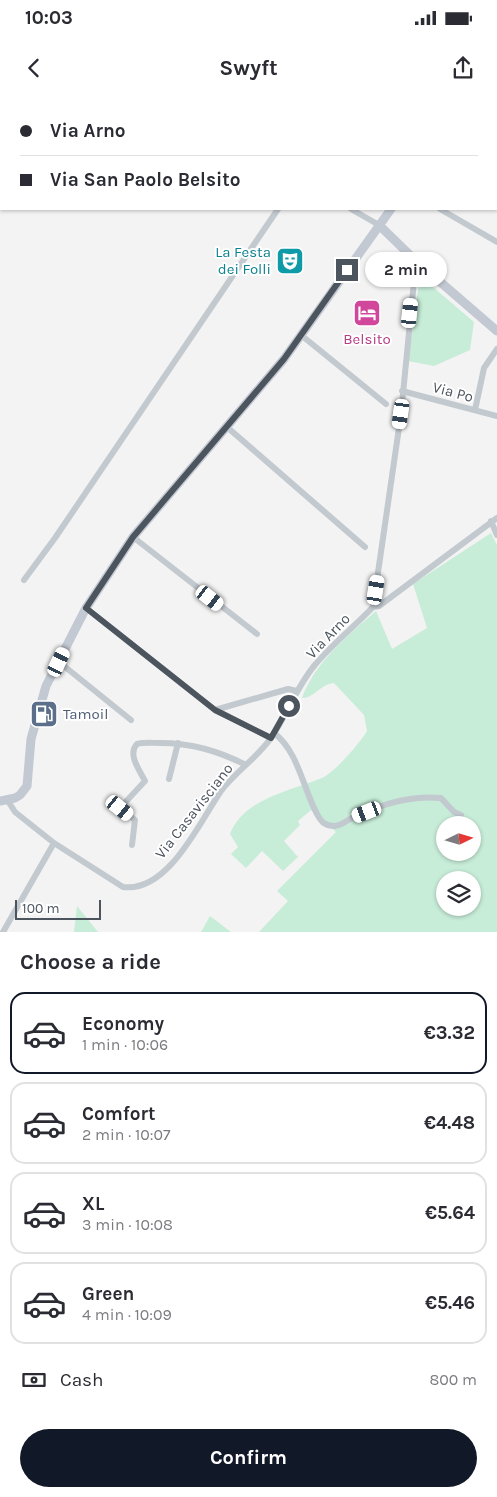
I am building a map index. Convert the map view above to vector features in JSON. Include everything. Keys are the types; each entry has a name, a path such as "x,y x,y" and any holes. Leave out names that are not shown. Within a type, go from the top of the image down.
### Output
{"main road":[{"path":"4,801 20,795 27,786 31,739 46,686 86,608 133,537 284,359 390,210"},
{"path":"379,225 416,261 497,331"}],"street":[{"path":"24,580 55,538 277,210"},
{"path":"353,210 379,225"},
{"path":"442,210 497,242"},
{"path":"373,607 387,521 416,261"},
{"path":"301,335 386,404"},
{"path":"475,410 484,368 497,349"},
{"name":"Via Po","path":"402,391 497,416"},
{"path":"226,427 365,547"},
{"path":"494,520 497,535"},
{"name":"Via Arno","path":"272,736 297,691 314,666 373,607 379,606 494,520"},
{"path":"133,537 256,634"},
{"path":"86,608 215,710 272,736 287,746 316,813 323,823 328,826 341,825 383,805 410,798 441,798 454,812 461,815"},
{"path":"59,662 131,720"},
{"path":"215,710 288,689 297,691"},
{"name":"Via Casavisciano","path":"4,801 54,843 123,887 134,888 148,884 181,852 203,822 222,791 272,736"},
{"path":"132,845 135,820 120,808 145,781 134,758 134,746 140,743 178,743 220,752 246,765"},
{"path":"169,779 178,743"},
{"path":"3,932 54,843"}],"green space":[{"path":"420,276 474,322 470,350 434,366 408,361"},
{"path":"491,533 497,545 497,932 259,932 288,901 277,891 336,832 311,810 298,821 300,825 284,841 298,857 283,871 262,851 246,868 231,854 238,847 230,834 246,812 257,804 270,797 322,778 334,770 347,757 367,731 364,715 334,683 325,686 311,696 302,698 308,685 333,650 376,611 392,649 427,628 413,584"},
{"path":"77,906 98,932 74,932"},
{"path":"210,916 231,932 201,932"}],"place":[{"name":"La Festa dei Folli","path":"290,261"},
{"name":"Belsito","path":"367,313"},
{"name":"Tamoil","path":"44,714"}],"route":[{"path":"289,706 271,738 215,710 86,608 133,537 284,359 347,270"}]}
